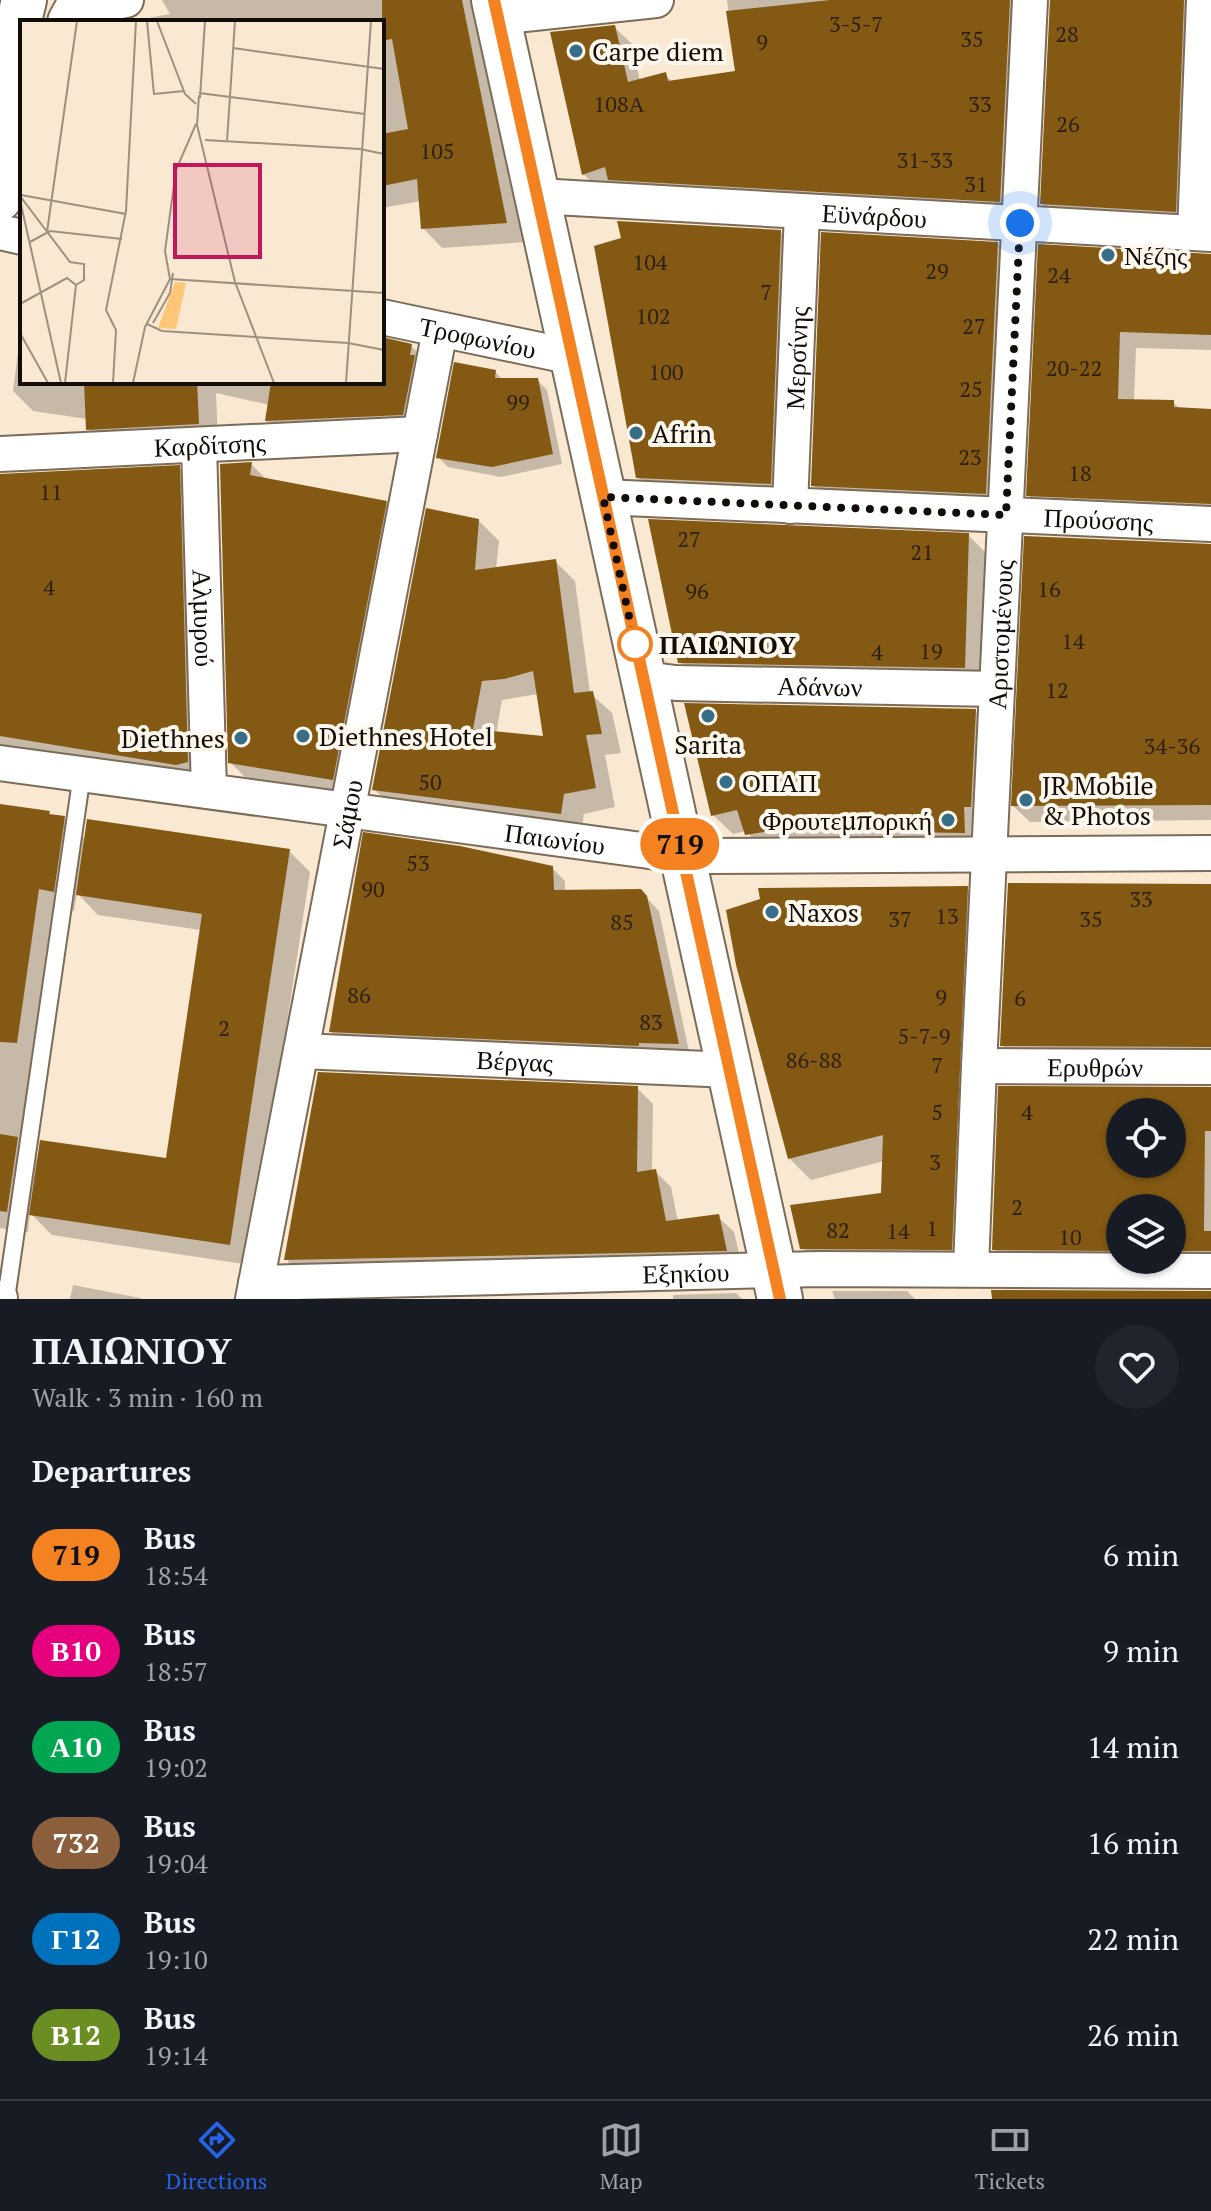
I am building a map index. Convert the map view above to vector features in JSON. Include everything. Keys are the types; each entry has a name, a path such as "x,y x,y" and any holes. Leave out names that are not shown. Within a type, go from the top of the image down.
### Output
{"main road":[{"path":"0,198 10,59 24,0"},
{"path":"496,8 777,1285"},
{"path":"0,225 20,156"}],"street":[{"path":"77,10 126,0"},
{"path":"496,8 656,0"},
{"name":"Αριστομένους","path":"971,1268 1030,0"},
{"path":"1203,233 1204,0"},
{"name":"Εϋνάρδου","path":"537,196 1203,233"},
{"name":"Μερσίνης","path":"790,506 802,212"},
{"path":"0,232 20,237"},
{"name":"Τροφωνίου","path":"384,317 573,357"},
{"name":"Σάμου","path":"254,1291 440,330"},
{"name":"Καρδίτσης","path":"0,454 420,434"},
{"name":"Αλμυρού","path":"199,446 209,791"},
{"name":"Προύσσης","path":"603,497 1211,524"},
{"name":"Αδάνων","path":"644,679 676,683 997,689"},
{"name":"Παιωνίου","path":"0,763 649,851 736,857 1211,853"},
{"name":"Βέργας","path":"301,1051 730,1070"},
{"name":"Ερυθρών","path":"979,1066 1211,1067"},
{"name":"Εξηκίου","path":"254,1291 777,1285 971,1268 1211,1271"}],"lane":[{"path":"2,1299 82,774"}],"building":[{"path":"382,0 462,0 507,223 421,229 417,179 384,186 384,134 408,129 392,39 384,41"},
{"path":"830,0 1010,0 1000,202 608,180 605,167 582,175 550,32 615,25 628,82 666,72 668,81 735,71 726,11"},
{"path":"1050,0 1184,0 1176,212 1040,204"},
{"path":"617,221 781,230 771,484 636,478 594,246 621,238"},
{"path":"821,232 998,242 986,494 811,486"},
{"path":"1038,244 1211,254 1211,335 1120,332 1118,399 1174,400 1174,407 1211,409 1211,504 1026,496"},
{"path":"384,337 412,344 410,355 415,355 403,415 265,421 271,384 384,384"},
{"path":"454,362 496,370 495,378 538,378 553,454 492,467 436,458"},
{"path":"84,384 197,384 199,424 86,430"},
{"path":"252,462 250,475 387,501 333,780 228,763 220,464"},
{"path":"180,465 188,762 176,765 0,736 0,474"},
{"path":"426,508 479,519 475,570 556,559 574,693 593,691 602,734 586,735 596,788 564,794 561,814 372,790","holes":["533,671 543,736 473,729 482,681"]},
{"path":"648,519 969,533 965,668 678,663"},
{"path":"1024,536 1211,544 1211,805 1011,806"},
{"path":"684,703 976,709 971,807 964,807 965,833 776,830 745,835 737,810 711,816"},
{"path":"0,804 65,816 54,892 39,889 17,1043 0,1042"},
{"path":"87,819 290,849 230,1245 29,1215 40,1140 166,1158 202,914 76,895"},
{"path":"363,832 460,846 553,866 554,890 641,889 647,896 679,1044 639,1043 639,1046 329,1032"},
{"path":"1008,883 1211,884 1211,1047 1000,1046"},
{"path":"968,886 952,1250 800,1249 790,1205 881,1193 883,1135 788,1159 736,965 726,910 760,899 758,888"},
{"path":"318,1072 638,1086 637,1172 656,1169 666,1221 719,1214 727,1251 284,1260"},
{"path":"998,1086 1211,1087 1211,1131 1205,1131 1204,1231 1211,1231 1211,1251 1186,1251 1186,1194 1106,1194 1106,1251 992,1250"},
{"path":"0,1134 18,1137 7,1212 0,1211"},
{"path":"991,1290 1211,1291 1211,1299 992,1299"}],"bus line":[{"name":"719","path":"494,0 780,1299"}],"place":[{"name":"Carpe diem","path":"576,51"},
{"name":"Νέζης","path":"1108,255"},
{"name":"Afrin","path":"636,433"},
{"name":"ΠΑΙΩΝΙΟΥ","path":"635,644"},
{"name":"Sarita","path":"708,716"},
{"name":"Diethnes Hotel","path":"303,736"},
{"name":"Diethnes","path":"241,738"},
{"name":"ΟΠΑΠ","path":"726,782"},
{"name":"JR Mobile & Photos","path":"1026,800"},
{"name":"Φρουτεμπορική","path":"948,820"},
{"name":"Naxos","path":"772,912"}],"route":[{"path":"635,644 603,497 1006,515 1020,223"}]}
